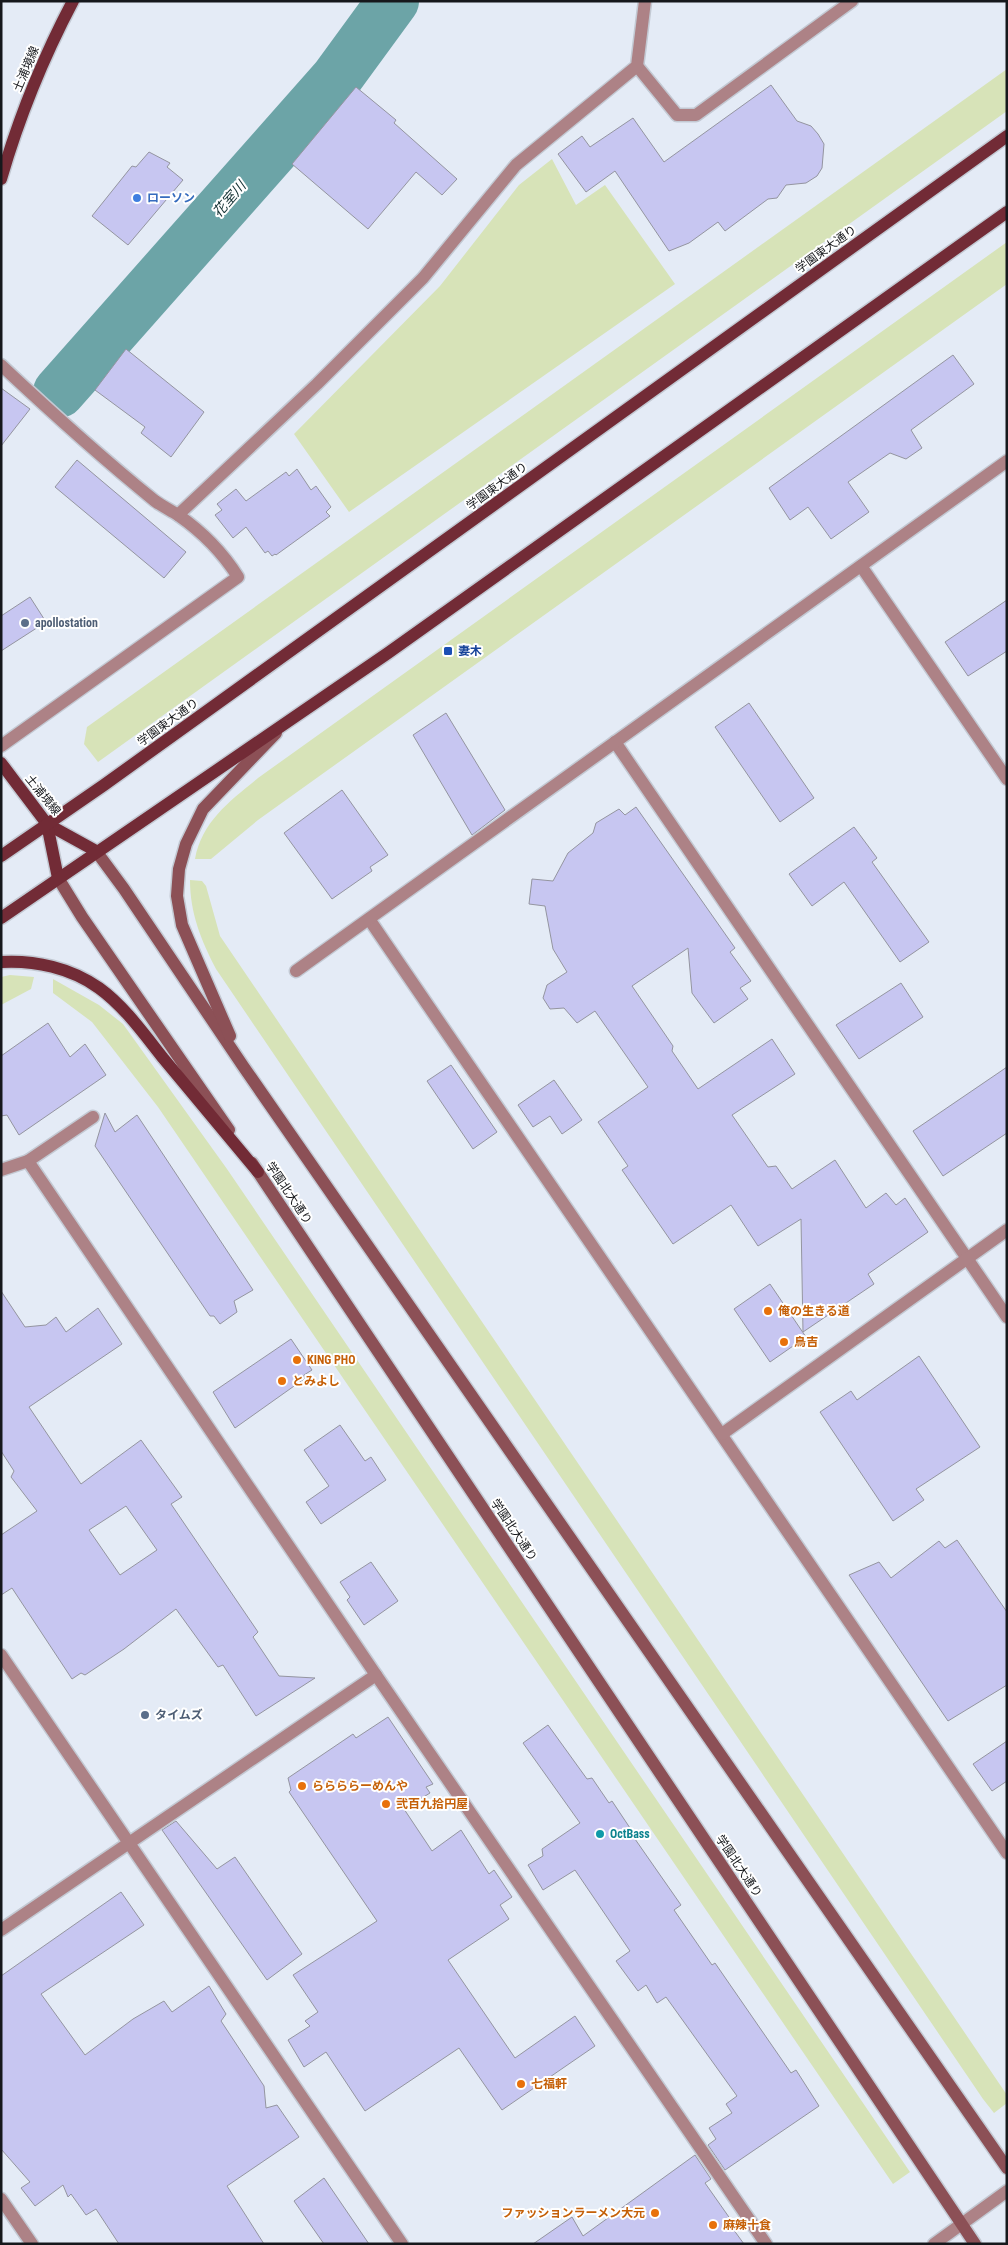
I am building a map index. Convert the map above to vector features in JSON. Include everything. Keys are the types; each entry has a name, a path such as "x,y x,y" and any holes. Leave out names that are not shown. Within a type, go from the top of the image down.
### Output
{"main road":[{"name":"土浦境線","path":"1,179 18,122 52,42 73,1"},
{"name":"学園東大通り","path":"1,856 1007,136"},
{"path":"1,918 96,851 405,641 1007,212"},
{"path":"243,1066 182,925 177,896 179,869 186,844 203,810 287,721"},
{"name":"土浦境線","path":"1,763 46,824 96,851"},
{"name":"学園北大通り","path":"46,824 58,878 82,917 258,1172 975,2244"},
{"path":"96,851 1007,2168"},
{"path":"1,962 20,961 47,965 74,974 99,988 133,1021 258,1172"}],"street":[{"path":"178,515 317,384 423,278 516,164 637,66 645,1"},
{"path":"637,66 676,115 696,115 852,1"},
{"path":"1,365 60,420 157,502 178,515 227,560 238,577 1,746"},
{"path":"296,971 1007,461"},
{"path":"861,566 1007,780"},
{"path":"615,742 1007,1317"},
{"path":"369,919 1007,1853"},
{"path":"1,1170 28,1161 93,1117"},
{"path":"28,1161 376,1675 766,2244"},
{"path":"722,1434 1007,1230"},
{"path":"1,1655 402,2244"},
{"path":"1,1930 376,1675"},
{"path":"934,2244 1007,2190"},
{"path":"1,2198 32,2244"}],"green space":[{"path":"1007,69 1007,111 98,762 84,744 87,727"},
{"path":"552,159 576,205 605,185 675,284 349,512 294,434 440,286 519,185"},
{"path":"1007,242 1007,284 258,820 211,859 195,859 204,834 211,823 228,804 258,778"},
{"path":"190,880 202,881 206,886 220,936 1007,2095 1007,2103 994,2113 216,969 197,926 192,904"},
{"path":"10,975 34,977 31,989 1,1005 1,977"},
{"path":"53,979 99,1005 123,1024 227,1169 910,2172 893,2184 158,1107 92,1022 53,993"}],"building":[{"path":"771,85 797,121 811,126 818,134 824,144 822,168 817,176 806,183 786,185 777,198 768,199 725,231 718,222 689,243 669,251 615,171 586,192 558,154 582,136 590,147 633,118 664,162"},
{"path":"356,87 396,120 394,123 457,179 442,195 416,172 368,229 292,164"},
{"name":"ローソン","path":"149,152 170,163 167,167 183,180 128,245 92,216 132,166 136,167"},
{"path":"126,349 204,412 171,457 141,433 145,427 95,390"},
{"path":"953,355 974,384 911,430 922,448 906,459 890,453 848,482 869,512 831,539 808,507 790,520 769,488"},
{"path":"1,388 30,409 1,446"},
{"path":"77,460 186,552 164,578 55,487"},
{"path":"297,469 311,490 316,486 331,507 326,512 330,516 272,556 268,551 265,553 246,527 233,538 215,515 222,510 217,504 236,489 246,501 286,472 289,476"},
{"path":"30,597 46,622 1,651 1,616"},
{"path":"1007,600 1007,651 968,676 945,642"},
{"path":"749,703 814,798 780,822 715,727"},
{"path":"446,713 505,810 472,835 413,735"},
{"path":"342,790 388,855 370,867 372,871 332,899 284,833"},
{"path":"636,807 735,948 730,952 751,981 740,988 748,999 714,1023 692,993 688,948 632,986 673,1046 672,1051 698,1089 772,1039 795,1074 732,1115 768,1167 776,1166 792,1189 835,1160 866,1208 886,1193 896,1205 905,1198 928,1232 868,1274 874,1284 803,1332 801,1219 758,1246 731,1205 673,1244 622,1170 628,1166 598,1122 648,1087 595,1011 577,1023 564,1008 550,1009 543,998 547,985 567,972 553,949 545,906 529,904 532,879 553,881 568,853 593,833 596,823 619,809 625,815"},
{"path":"854,827 877,858 872,862 929,942 900,962 844,882 812,906 789,874"},
{"path":"901,983 923,1017 859,1059 836,1025"},
{"path":"48,1023 70,1057 85,1044 106,1075 19,1135 7,1115 1,1116 1,1056"},
{"path":"451,1065 497,1132 473,1149 427,1081"},
{"path":"1007,1067 1007,1133 943,1176 913,1131"},
{"path":"554,1080 582,1120 562,1134 550,1116 533,1127 518,1105"},
{"path":"105,1113 115,1132 137,1115 253,1290 234,1301 237,1312 220,1324 214,1316 210,1316 95,1146"},
{"path":"770,1284 806,1337 770,1362 734,1309"},
{"path":"1,1291 25,1327 46,1325 56,1317 66,1332 98,1308 122,1344 29,1407 81,1484 141,1440 182,1497 171,1504 258,1632 253,1637 279,1676 315,1678 256,1716 223,1665 218,1667 176,1609 124,1649 85,1675 81,1673 72,1679 12,1588 1,1595 1,1535 37,1511 11,1477 14,1471 1,1451","holes":["126,1506 157,1550 120,1575 89,1530"]},
{"path":"291,1339 312,1370 304,1375 304,1379 235,1428 213,1392"},
{"path":"919,1356 980,1447 916,1489 924,1500 893,1521 820,1412 851,1391 857,1400"},
{"path":"340,1425 365,1461 371,1457 386,1480 321,1524 306,1502 329,1486 304,1450"},
{"path":"957,1540 1007,1612 1007,1685 948,1721 849,1575 879,1562 891,1578 939,1541 945,1548"},
{"path":"371,1562 398,1601 364,1625 347,1600 350,1597 340,1582"},
{"path":"388,1717 433,1784 426,1787 430,1793 404,1809 432,1851 461,1830 489,1874 494,1870 512,1897 500,1905 509,1919 448,1960 515,2058 575,2016 595,2046 502,2110 459,2048 365,2111 326,2052 304,2067 288,2040 310,2026 305,2021 318,2012 293,1975 377,1921 289,1792 291,1790 288,1778 353,1734 356,1738"},
{"path":"548,1725 587,1779 592,1778 609,1803 612,1801 630,1828 628,1829 681,1905 674,1910 712,1965 715,1963 791,2073 796,2070 819,2106 725,2170 708,2145 716,2139 709,2128 732,2113 726,2104 737,2096 666,1997 657,2003 646,1985 638,1991 616,1961 630,1951 575,1870 543,1890 528,1865 543,1856 542,1849 580,1823 523,1743"},
{"path":"1007,1741 1007,1781 992,1791 973,1764"},
{"path":"176,1821 217,1869 235,1857 302,1954 267,1980 162,1830"},
{"path":"121,1892 144,1925 41,1994 85,2055 133,2019 164,2001 172,2012 209,1986 226,2014 221,2021 264,2086 266,2108 277,2105 299,2137 227,2186 264,2244 119,2244 96,2209 86,2215 71,2194 68,2197 63,2185 35,2206 21,2188 30,2182 1,2149 1,1976"},
{"path":"695,2155 711,2179 705,2183 731,2220 728,2222 744,2244 533,2244 572,2217 583,2236"},
{"path":"324,2178 369,2244 324,2244 294,2201"}],"waterway":[{"name":"花室川","path":"59,392 336,79 393,1"}],"place":[{"name":"ローソン","path":"137,198"},
{"name":"apollostation","path":"25,623"},
{"name":"妻木","path":"448,651"},
{"name":"俺の生きる道","path":"768,1311"},
{"name":"鳥吉","path":"784,1342"},
{"name":"KING PHO","path":"297,1360"},
{"name":"とみよし","path":"282,1381"},
{"name":"タイムズ","path":"145,1715"},
{"name":"ららららーめんや","path":"302,1786"},
{"name":"弐百九拾円屋","path":"386,1804"},
{"name":"OctBass","path":"600,1834"},
{"name":"七福軒","path":"521,2084"},
{"name":"ファッションラーメン大元","path":"655,2213"},
{"name":"麻辣十食","path":"713,2225"}]}
